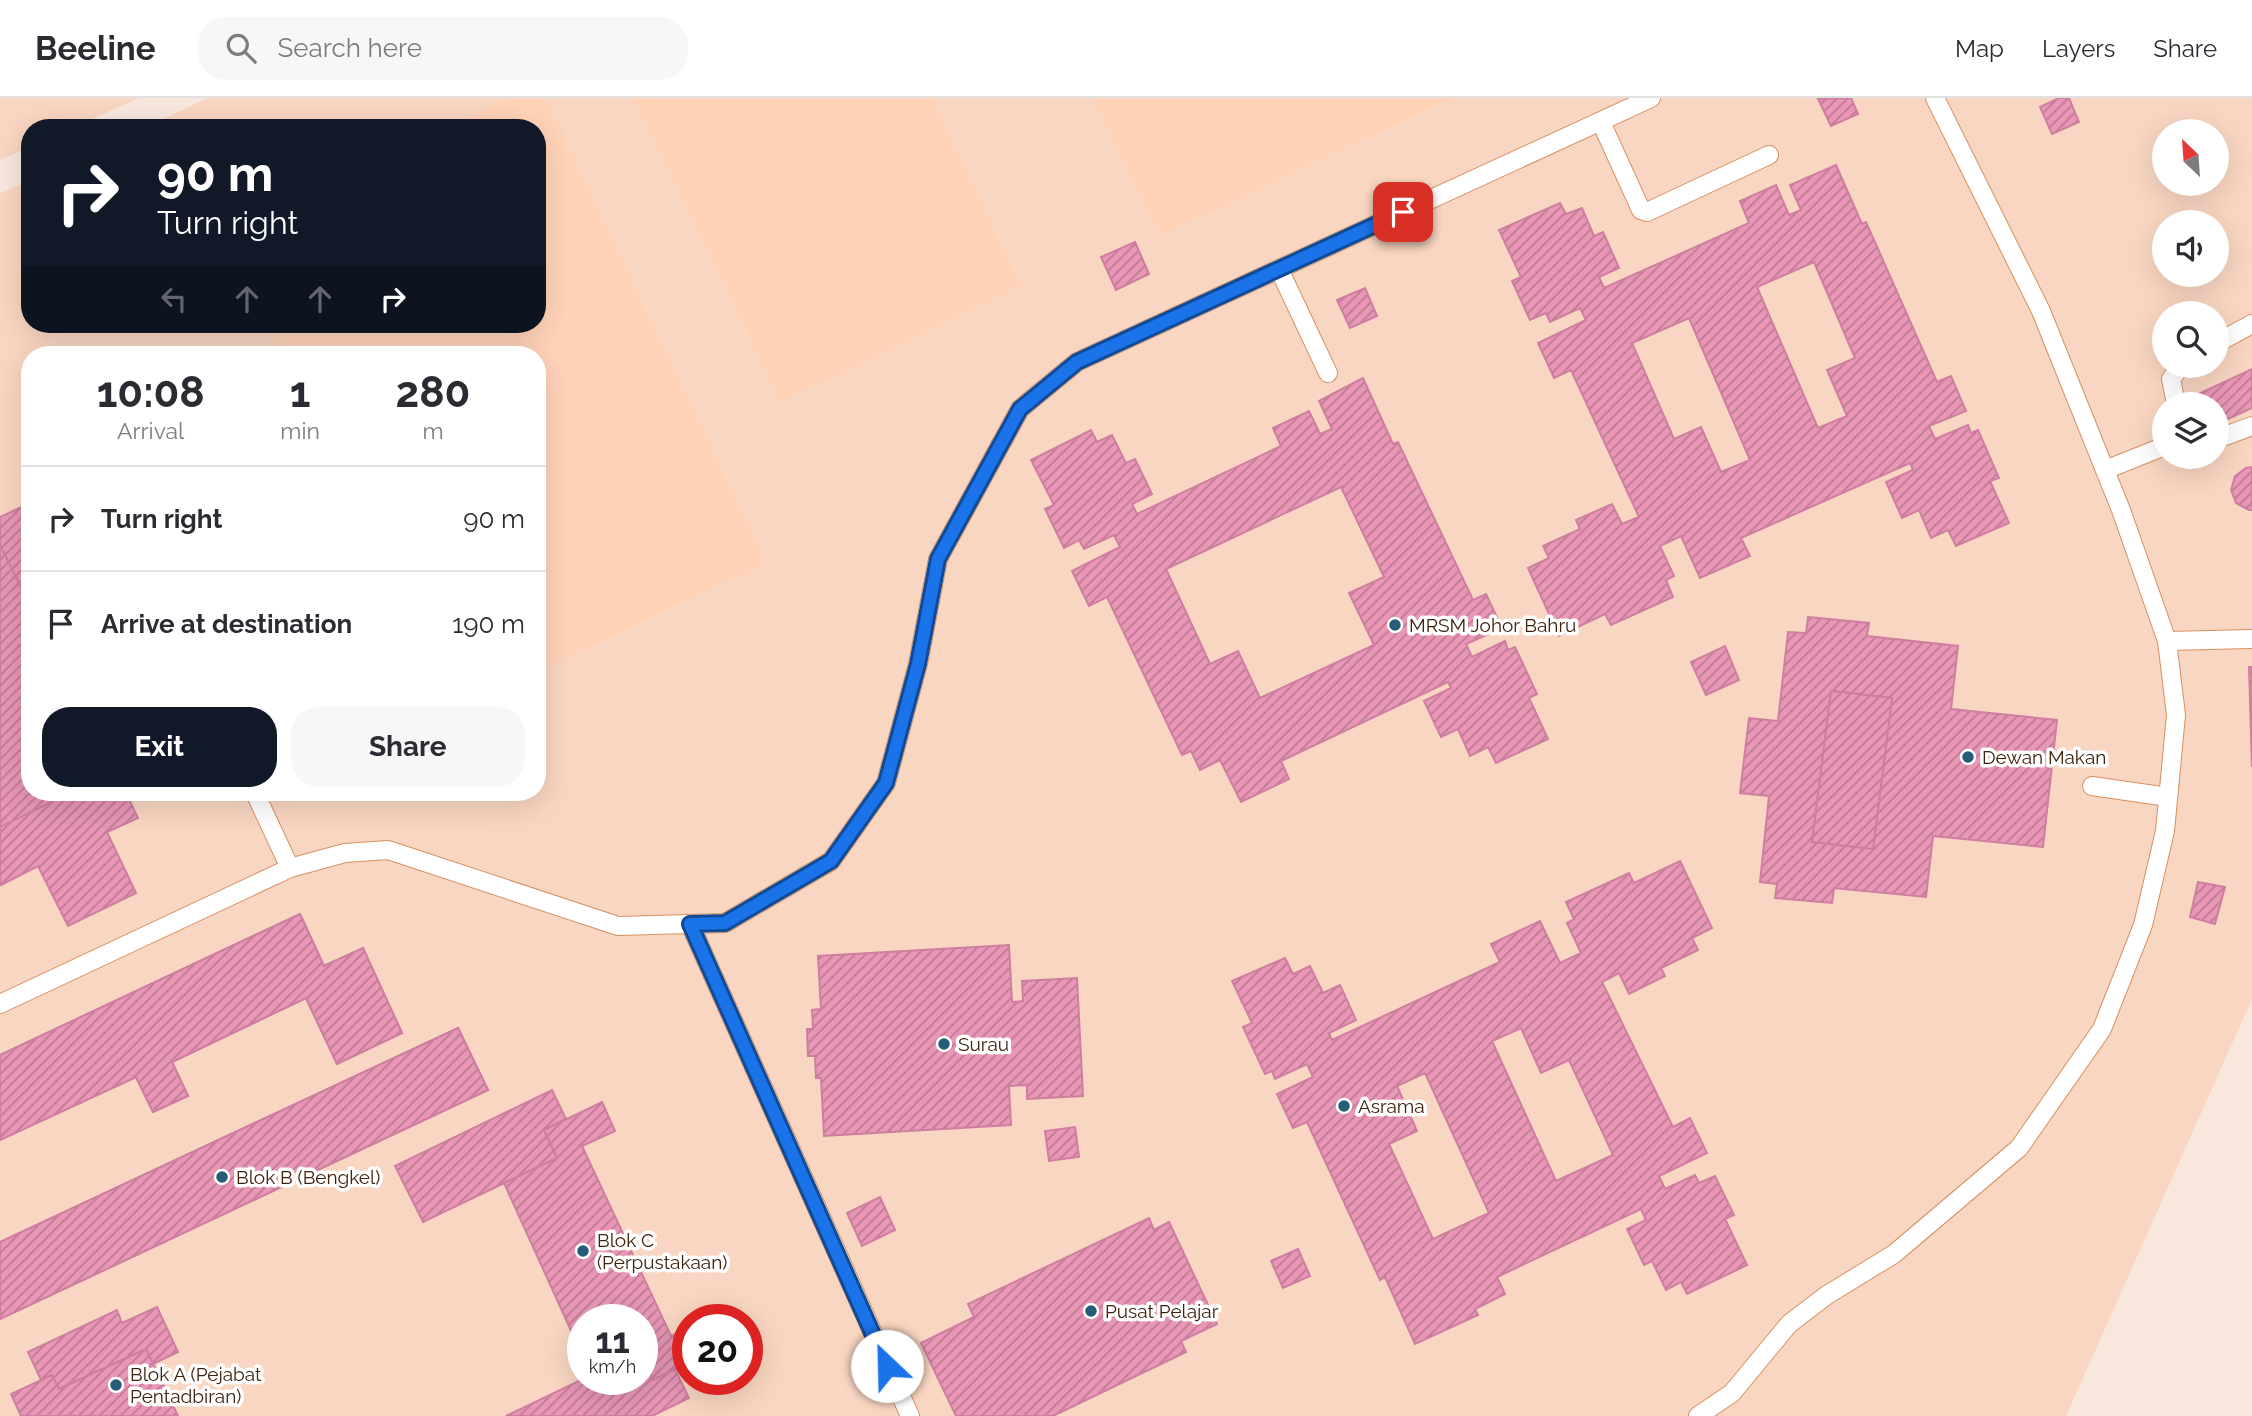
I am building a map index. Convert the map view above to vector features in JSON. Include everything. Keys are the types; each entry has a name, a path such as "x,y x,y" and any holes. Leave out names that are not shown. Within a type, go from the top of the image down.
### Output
{"lane":[{"path":"0,1004 290,869 345,853 388,850 618,926 725,923 831,861 886,783 918,664 938,559 1020,409 1077,362 1651,98"},
{"path":"1698,1416 1732,1392 1789,1324 1827,1295 1894,1254 2019,1148 2102,1029 2143,925 2165,831 2176,715 2167,641 2105,470 2041,311 1935,98"},
{"path":"1601,122 1641,210 1647,212 1769,155"},
{"path":"1279,269 1328,373"},
{"path":"2229,336 2252,324"},
{"path":"2229,435 2252,426"},
{"path":"2105,470 2152,451"},
{"path":"2167,641 2252,639"},
{"path":"2092,786 2168,797"},
{"path":"259,801 290,869"},
{"path":"690,924 910,1416"}],"shaded area":[{"path":"0,98 139,98 92,119 21,119 21,151 0,160"},
{"name":"MRSM Johor Bahru","path":"208,98 2252,98 2252,999 2066,1416 0,1416 0,193 21,184 21,333 546,333 546,119 162,119"},
{"path":"507,98 546,98 767,563 546,668 546,346 276,346 269,333 546,333 546,119 463,119"},
{"path":"633,98 932,98 1022,286 780,403"},
{"path":"1092,98 1452,98 1159,237"}],"building":[{"path":"1851,98 1858,114 1831,126 1818,99"},
{"path":"2059,98 2069,98 2079,122 2052,134 2040,107"},
{"path":"1836,165 1862,224 1866,222 1937,382 1951,376 1966,411 1929,426 1935,439 1968,425 1971,433 1978,430 1999,478 1990,481 2009,523 1956,546 1948,530 1931,538 1919,510 1902,518 1886,482 1913,470 1910,463 1741,538 1750,556 1700,578 1681,536 1660,546 1674,576 1666,580 1673,597 1611,625 1605,614 1559,636 1528,568 1549,558 1543,546 1580,529 1576,520 1612,504 1622,524 1639,517 1571,370 1554,378 1538,343 1586,320 1580,308 1550,322 1546,313 1530,320 1512,281 1521,277 1499,230 1560,203 1566,214 1582,208 1594,236 1603,232 1619,268 1599,277 1604,288 1749,223 1740,201 1776,185 1789,215 1801,210 1790,185","holes":["1814,262 1855,358 1827,370 1847,416 1818,428 1757,287","1689,318 1750,460 1721,472 1701,427 1674,439 1632,343"]},
{"path":"1135,242 1149,274 1116,290 1101,257"},
{"path":"1365,288 1377,316 1350,328 1337,300"},
{"path":"2252,369 2252,408 2229,419 2229,392 2203,392"},
{"path":"1363,378 1393,444 1398,442 1473,600 1486,594 1502,628 1466,644 1472,657 1505,641 1508,650 1515,647 1537,694 1529,698 1548,739 1496,763 1488,747 1470,756 1458,729 1441,737 1424,701 1451,688 1448,682 1281,761 1289,779 1241,802 1220,760 1200,770 1191,751 1182,755 1107,597 1089,606 1072,571 1120,547 1114,535 1084,549 1079,540 1064,548 1045,509 1054,505 1031,460 1091,430 1097,442 1112,435 1126,463 1135,459 1152,494 1132,504 1137,514 1281,446 1273,428 1309,411 1320,434 1332,429 1319,401","holes":["1341,487 1384,577 1349,593 1374,645 1260,698 1238,651 1210,664 1166,569"]},
{"path":"2252,467 2252,510 2249,510 2236,503 2231,490 2235,476"},
{"path":"21,507 21,801 130,801 138,818 107,832 136,893 68,926 38,866 1,885 0,882 0,517"},
{"path":"0,545 21,587 21,801 54,801 0,827"},
{"name":"Dewan Makan","path":"1808,617 1869,623 1867,636 1958,646 1951,709 2057,720 2043,847 1933,836 1926,897 1834,888 1832,903 1775,898 1777,884 1760,882 1769,796 1740,793 1749,718 1778,721 1788,632 1806,633","holes":["1831,691 1892,698 1873,849 1812,842"]},
{"path":"1725,646 1739,680 1706,695 1691,662"},
{"path":"2249,667 2252,667 2252,767"},
{"path":"1831,691 1892,698 1873,849 1812,842"},
{"name":"Asrama","path":"1680,861 1712,928 1692,938 1698,950 1661,968 1665,976 1629,994 1619,973 1602,982 1673,1127 1690,1118 1707,1153 1659,1176 1665,1189 1695,1175 1699,1183 1715,1176 1734,1215 1725,1219 1747,1265 1687,1294 1681,1282 1666,1290 1652,1261 1644,1265 1627,1229 1646,1220 1641,1209 1497,1277 1505,1294 1475,1309 1478,1315 1415,1344 1385,1277 1380,1280 1307,1122 1293,1128 1277,1094 1313,1077 1307,1064 1275,1079 1272,1071 1265,1074 1243,1027 1252,1023 1232,981 1285,958 1293,974 1310,966 1323,993 1340,985 1356,1020 1329,1033 1332,1040 1500,962 1491,944 1540,921 1560,963 1581,953 1567,923 1574,919 1566,902 1629,873 1634,883","holes":["1521,1028 1541,1073 1569,1060 1613,1155 1556,1181 1492,1041","1425,1073 1489,1213 1433,1239 1389,1144 1417,1131 1397,1086"]},
{"path":"2198,882 2225,887 2215,924 2190,917"},
{"path":"300,914 324,966 363,948 402,1033 337,1064 306,998 172,1062 188,1096 153,1112 136,1077 0,1140 0,1055"},
{"path":"300,914 324,966 363,948 402,1033 337,1064 306,998 172,1062 188,1096 153,1112 136,1077 0,1140 0,1055"},
{"name":"Surau","path":"1009,945 1012,1002 1023,1001 1022,981 1077,978 1083,1096 1027,1099 1027,1085 1009,1086 1011,1125 824,1136 821,1078 816,1078 815,1056 808,1056 807,1029 813,1029 812,1010 821,1009 818,956"},
{"name":"Blok B (Bengkel)","path":"458,1028 488,1090 0,1319 0,1242"},
{"name":"Blok B (Bengkel)","path":"458,1028 488,1090 0,1319 0,1242"},
{"path":"552,1090 566,1119 544,1130 557,1158 423,1222 395,1166"},
{"name":"Blok C (Perpustakaan)","path":"602,1102 615,1131 582,1146 656,1304 567,1304 567,1322 504,1183 557,1158 544,1130"},
{"path":"1075,1127 1079,1157 1049,1161 1045,1131"},
{"path":"880,1197 895,1230 862,1246 847,1213"},
{"name":"Pusat Pelajar","path":"1149,1218 1154,1230 1169,1222 1217,1324 1181,1341 1186,1352 1053,1416 956,1416 921,1343 974,1317 968,1304"},
{"path":"1298,1249 1310,1276 1283,1288 1271,1261"},
{"name":"Blok A (Pejabat Pentadbiran)","path":"157,1307 178,1352 153,1364 146,1349 59,1389 52,1375 41,1380 28,1352 117,1310 122,1323"},
{"name":"Blok C (Perpustakaan)","path":"658,1308 672,1336 672,1371 658,1378"},
{"name":"Blok A (Pejabat Pentadbiran)","path":"146,1349 178,1416 21,1416 11,1394 52,1375 59,1389"},
{"path":"672,1370 672,1395 688,1395 689,1398 652,1416 506,1416 567,1387 567,1395 658,1395 658,1378"}],"place":[{"name":"MRSM Johor Bahru","path":"1395,625"},
{"name":"Dewan Makan","path":"1968,757"},
{"name":"Surau","path":"944,1044"},
{"name":"Asrama","path":"1344,1106"},
{"name":"Blok B (Bengkel)","path":"222,1177"},
{"name":"Blok C (Perpustakaan)","path":"583,1251"},
{"name":"Pusat Pelajar","path":"1091,1311"},
{"name":"Blok A (Pejabat Pentadbiran)","path":"116,1385"}],"route":[{"path":"887,1366 690,924 725,923 831,861 886,783 918,664 938,559 1020,409 1077,362 1403,212"}]}
